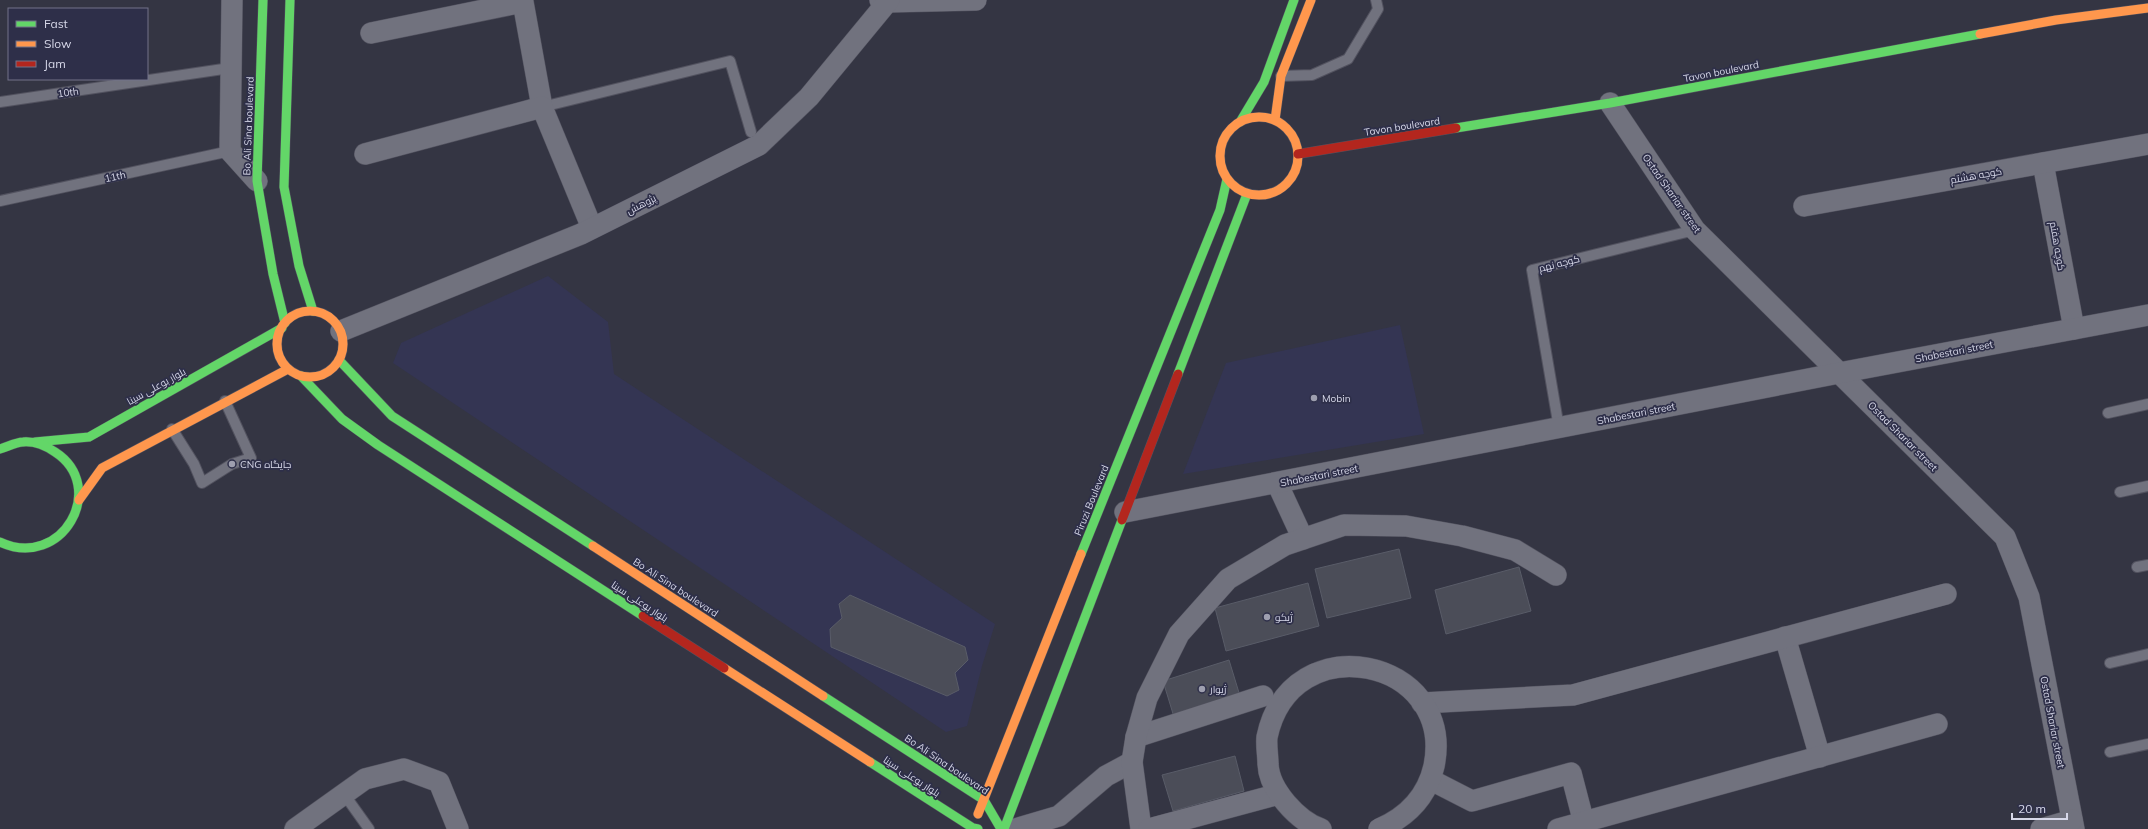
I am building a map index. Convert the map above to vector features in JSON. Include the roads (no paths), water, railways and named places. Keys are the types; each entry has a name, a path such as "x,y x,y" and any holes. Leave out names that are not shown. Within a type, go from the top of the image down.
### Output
{"street":[{"path":"232,0 230,151 257,181"},
{"name":"Bo Ali Sina boulevard","path":"263,0 257,181 283,325"},
{"path":"290,0 284,187 299,266 313,311"},
{"path":"885,1 976,0"},
{"path":"1240,122 1264,82 1294,0"},
{"path":"1275,120 1281,76 1311,0"},
{"name":"پژوهش","path":"341,331 592,228 759,145 809,97 885,1"},
{"path":"371,33 523,2 542,107 592,228"},
{"name":"Tavon boulevard","path":"1298,154 1610,103 2056,20 2148,8"},
{"name":"Ostad Shariar street","path":"1610,103 1696,230 2005,537 2029,597 2073,825"},
{"path":"365,154 542,107"},
{"path":"1263,117 1275,120 1287,128 1295,140 1298,154 1296,169 1288,182 1276,191 1262,195 1247,194 1236,188 1227,179 1220,161 1223,141 1230,130 1240,122 1251,118 1263,117"},
{"name":"کوچه هشتم","path":"1804,206 2148,144"},
{"name":"کوچه هفتم","path":"2044,163 2074,329"},
{"name":"Piruzi Boulevard","path":"975,829 984,800 1132,426 1220,210 1227,179"},
{"path":"1004,829 1247,194"},
{"path":"313,311 325,314 334,321 341,331 344,346 339,360 330,371 316,377 301,376 288,369 280,357 277,342 283,325 293,316 302,312 313,311"},
{"name":"Shabestari street","path":"1125,512 1277,484 1839,373 2148,315"},
{"name":"بلوار بوعلی سینا","path":"0,449 10,443 89,437 283,325"},
{"name":"Bo Ali Sina boulevard","path":"339,360 392,416 984,800 1001,829"},
{"path":"0,548 36,549 58,539 73,522 79,500 102,468 224,401 288,369"},
{"name":"بلوار بوعلی سینا","path":"301,376 342,419 378,445 975,829"},
{"path":"35,442 53,449 68,462 77,480 79,500"},
{"path":"1277,484 1303,538"},
{"path":"1141,829 1132,762 1136,737 1147,698 1179,634 1228,579 1285,544 1344,525 1406,526 1462,536 1515,550 1556,575"},
{"path":"0,542 13,549"},
{"path":"1422,703 1574,695 1946,594"},
{"path":"1785,637 1820,757"},
{"path":"1322,829 1296,815 1279,794 1268,767 1267,738 1276,711 1294,688 1318,672 1347,665 1376,669 1402,682 1422,703 1433,727 1436,754 1431,780 1417,803 1394,826"},
{"path":"1136,737 1262,696"},
{"path":"1558,829 1937,724"},
{"path":"1015,829 1059,816 1106,776 1132,762"},
{"path":"295,829 365,779 404,769 439,782 458,829"},
{"path":"1431,780 1472,801 1571,773 1584,823"},
{"path":"1149,829 1279,794"},
{"path":"2041,829 2073,825"}],"lane":[{"path":"1281,76 1312,75 1348,59 1378,9 1376,0"},
{"path":"542,107 730,61 750,132"},
{"name":"10th","path":"0,102 230,68"},
{"name":"11th","path":"0,201 230,151"},
{"name":"کوچه نهم","path":"1559,428 1532,270 1696,230"},
{"path":"172,429 194,464 202,483 232,464 251,458 224,401"},
{"path":"2108,412 2148,404"},
{"path":"2120,492 2148,486"},
{"path":"2137,567 2148,565"},
{"path":"2110,663 2148,654"},
{"path":"2110,752 2148,744"},
{"path":"344,794 369,829"}],"place":[{"name":"Mobin","path":"1314,398"},
{"name":"CNG جایگاه","path":"232,464"},
{"name":"ژیکو","path":"1267,617"},
{"name":"ژیوار","path":"1202,689"}]}
